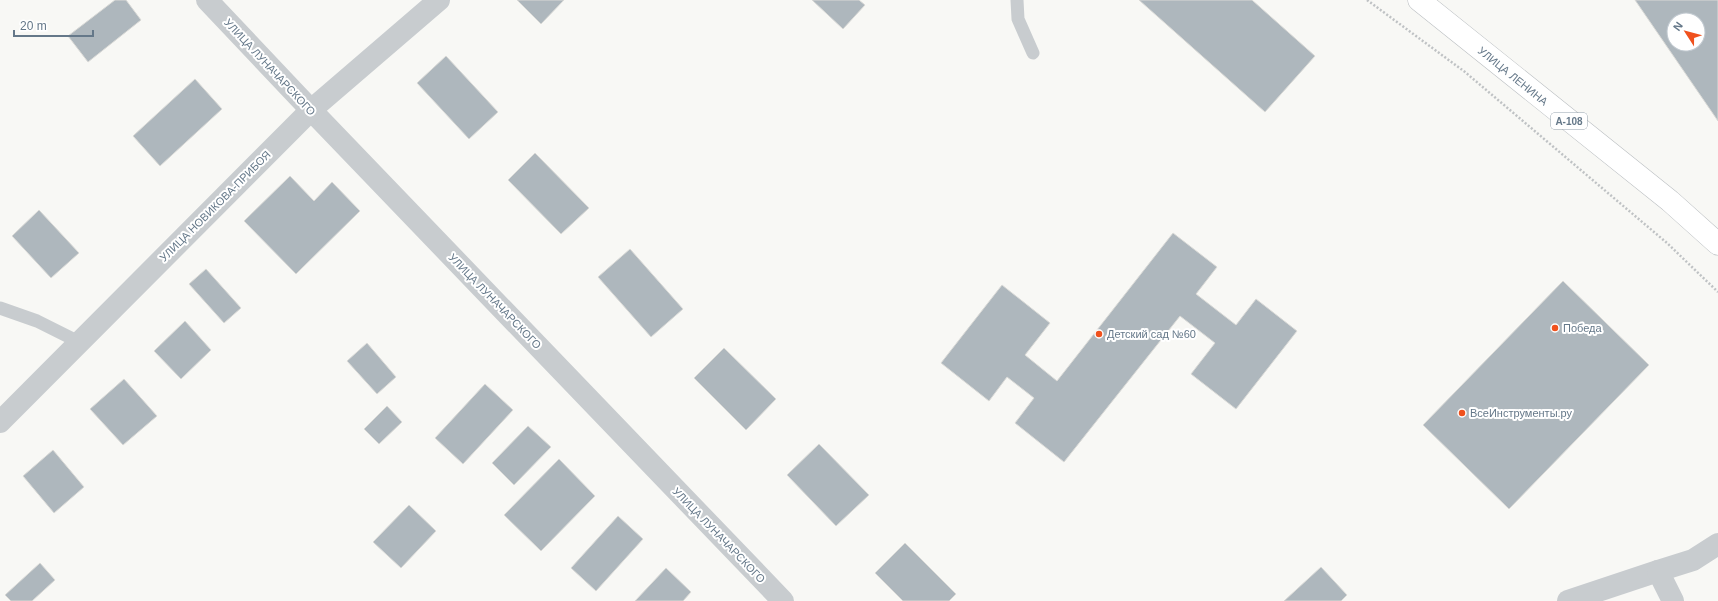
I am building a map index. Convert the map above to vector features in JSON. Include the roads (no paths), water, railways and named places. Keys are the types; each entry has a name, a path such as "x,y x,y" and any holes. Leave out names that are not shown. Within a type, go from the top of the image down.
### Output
{"highway":[{"name":"УЛИЦА ЛЕНИНА","path":"1419,0 1670,201 1718,244"}],"street":[{"name":"УЛИЦА ЛУНАЧАРСКОГО","path":"207,0 310,110 783,601"},
{"name":"УЛИЦА НОВИКОВА-ПРИБОЯ","path":"0,422 310,110 440,0"},
{"path":"1568,601 1693,560 1718,544"},
{"path":"1658,571 1673,601"}],"lane":[{"path":"1017,0 1018,19 1033,53"},
{"path":"0,308 37,321 79,342"}],"place":[{"name":"Победа","path":"1555,328"},
{"name":"Детский сад №60","path":"1099,334"},
{"name":"ВсеИнструменты.ру","path":"1462,413"}]}
